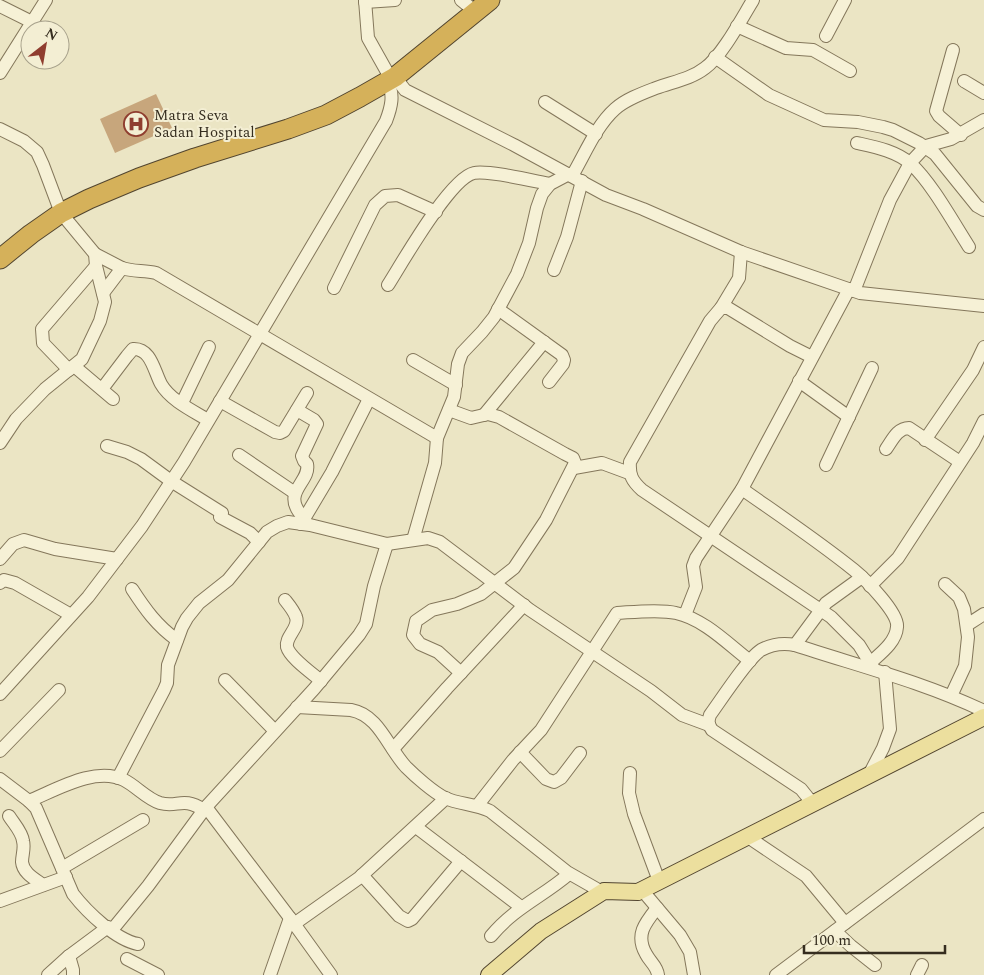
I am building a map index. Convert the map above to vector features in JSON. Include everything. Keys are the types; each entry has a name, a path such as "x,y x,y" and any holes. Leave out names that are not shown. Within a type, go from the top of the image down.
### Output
{"highway":[{"path":"0,259 16,245 61,213 89,199 139,178 326,115 391,79 483,6"}],"main road":[{"path":"489,975 541,931 604,890 638,892 984,717"}],"street":[{"path":"33,20 46,0"},
{"path":"395,0 365,1 368,38 391,79 405,90 606,194 741,252 860,293 984,306"},
{"path":"461,0 483,6"},
{"path":"554,270 567,237 574,177 596,134 616,108 633,98 676,82 706,68 737,26 753,0"},
{"path":"826,36 845,0"},
{"path":"0,6 28,20"},
{"path":"737,26 786,48 814,50 850,72"},
{"path":"0,73 20,41"},
{"path":"953,50 936,110 939,116 961,135"},
{"path":"715,57 769,95 824,120 858,122 893,130 926,146 935,154 977,206 984,210"},
{"path":"0,694 88,596 142,526 171,481 386,122 392,104 391,79"},
{"path":"964,81 984,93"},
{"path":"545,102 596,134"},
{"path":"685,615 696,587 693,566 710,536 742,488 812,357 851,290 890,200 910,163 926,146 961,135 984,120"},
{"path":"0,129 24,141 37,152 61,213 96,260 104,302 100,321 86,353 72,368 45,388 16,419 0,443"},
{"path":"857,143 883,149 910,163 922,176 969,247"},
{"path":"388,285 449,193 464,178 474,173 491,173 550,184 574,177"},
{"path":"413,540 435,463 437,438 449,410 456,385 458,364 462,354 482,332 498,309 517,274 528,243 539,201 550,184"},
{"path":"334,288 376,206 385,196 398,194 436,212"},
{"path":"741,252 739,278 721,308 706,328 630,462 629,473 633,482 642,490 820,609 859,645 876,668 890,729 884,748 869,775"},
{"path":"96,260 128,270 156,273 437,438"},
{"path":"96,260 42,329 43,343 113,399"},
{"path":"103,293 122,268"},
{"path":"721,308 728,308 790,346 812,357"},
{"path":"498,309 562,355 563,364 549,382"},
{"path":"484,415 544,342"},
{"path":"182,403 209,347"},
{"path":"925,440 973,370 984,347"},
{"path":"102,389 126,356 133,349 139,349 146,352 163,387 182,403 208,420"},
{"path":"413,360 456,385"},
{"path":"826,464 872,368"},
{"path":"799,381 849,417"},
{"path":"220,401 280,433 284,431 307,393"},
{"path":"303,521 332,472 369,399"},
{"path":"297,410 314,420 317,424 302,456 307,464 307,471 295,493 296,506 303,521"},
{"path":"449,410 471,418 493,414 499,416 572,458 575,463 537,536 514,568 481,594 457,604 432,610 416,621 414,635 420,644 438,652 461,672"},
{"path":"795,645 820,609 832,598 866,581 898,558 984,421"},
{"path":"886,449 899,431 903,428 908,428 960,462"},
{"path":"107,446 128,452 141,459 250,533 259,542"},
{"path":"239,454 295,493"},
{"path":"574,468 602,463 629,473"},
{"path":"742,488 866,581 897,619 897,626 890,644 876,668"},
{"path":"118,778 167,683 168,665 182,627 199,603 228,580 267,532 288,522 303,521 387,544 428,538 440,542 524,605 651,691 682,715 709,725"},
{"path":"0,558 13,544 24,540 55,549 117,558"},
{"path":"48,975 69,956 110,929 148,886 205,809 321,681 359,635 366,624 374,586 387,544"},
{"path":"0,582 6,580 15,583 71,615"},
{"path":"945,584 959,597 967,624 965,666 951,696"},
{"path":"132,589 148,615 158,626 177,640"},
{"path":"285,600 296,617 297,622 287,640 290,653 321,681"},
{"path":"393,750 461,672 524,605"},
{"path":"477,806 520,752 541,730 617,613 673,612 685,615 696,620 750,661"},
{"path":"967,624 984,614"},
{"path":"812,804 801,789 712,730 709,725 710,715 750,661 765,648 786,644 795,645 876,668 951,696 984,712"},
{"path":"224,680 275,731"},
{"path":"0,751 59,690"},
{"path":"297,707 359,711 380,729 406,766 446,798 490,811 570,874 602,892"},
{"path":"520,752 546,779 554,782 561,778 580,753"},
{"path":"630,773 629,793 634,814 659,881"},
{"path":"29,801 83,778 96,777 118,778 160,802 186,802 205,809 292,921 331,975"},
{"path":"0,779 36,808 73,894 122,939 138,944"},
{"path":"784,789 812,804"},
{"path":"270,975 292,921 362,875 446,798"},
{"path":"9,816 24,842 22,862 24,869 43,885"},
{"path":"0,901 43,885 143,820"},
{"path":"776,975 983,821"},
{"path":"416,827 521,907"},
{"path":"748,836 806,876 851,946 875,965"},
{"path":"362,875 399,916 408,921 412,919 461,861"},
{"path":"491,936 501,924 521,907 570,874"},
{"path":"642,890 680,935 690,952 694,975"},
{"path":"657,908 644,924 641,938 645,953 657,969 658,975"},
{"path":"69,956 73,970 72,975"},
{"path":"127,959 158,975"}],"building":[{"path":"156,94 172,128 115,153 100,119"}],"place":[{"name":"Matra Seva Sadan Hospital","path":"136,124"}]}
